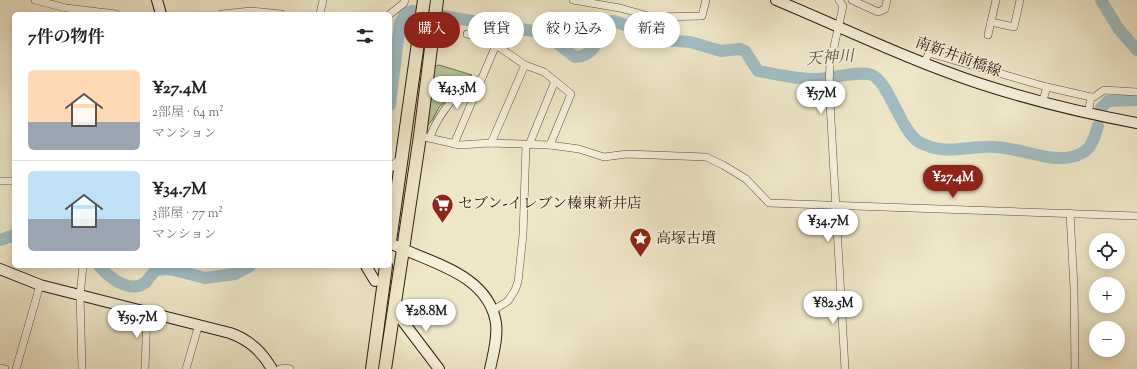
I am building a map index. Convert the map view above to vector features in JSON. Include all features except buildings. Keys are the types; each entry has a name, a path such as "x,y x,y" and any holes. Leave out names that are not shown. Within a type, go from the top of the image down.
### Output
{"main road":[{"path":"156,0 160,12"},
{"name":"南新井前橋線","path":"776,0 924,63 977,83 1042,103 1088,114 1137,123"},
{"path":"392,227 424,1"},
{"path":"385,369 395,311 403,250 425,136 432,30 436,2"},
{"path":"392,243 403,250 468,280 478,287 492,310 496,324 495,344 490,369"},
{"path":"367,268 375,281"},
{"path":"372,369 386,268"},
{"path":"0,269 40,285 230,333 250,343 260,351 272,369"},
{"path":"395,311 439,369"}],"street":[{"path":"35,0 66,8 99,12"},
{"path":"320,12 323,0"},
{"path":"392,12 404,3 405,0"},
{"path":"573,0 620,8 652,17 702,16 706,0"},
{"path":"839,0 843,6 830,65 829,85 845,369"},
{"path":"852,0 878,12 885,9 887,0"},
{"path":"988,35 996,0"},
{"path":"991,22 1014,27 1020,0"},
{"path":"241,12 261,12"},
{"path":"454,144 495,48"},
{"path":"500,48 525,65 544,72 571,94 550,146"},
{"path":"924,63 929,53 1047,87 1091,97 1094,97 1104,90 1137,92"},
{"path":"492,143 525,65"},
{"path":"481,79 474,81 458,93 425,136 460,145 492,143 579,149 604,157 627,154 706,157 746,179 769,203 1137,216"},
{"path":"492,310 508,301 516,290 523,235 528,145 556,81"},
{"path":"1042,103 1047,87"},
{"path":"1088,114 1091,97"},
{"path":"392,167 396,162"},
{"path":"0,181 12,182"},
{"path":"1070,213 1074,296 1075,369"},
{"path":"82,369 80,295 83,268"},
{"path":"16,369 40,285"},
{"path":"145,369 147,311"},
{"path":"186,369 198,324"},
{"path":"0,368 5,369"},
{"path":"280,369 290,369"}],"green space":[{"path":"439,65 472,75 454,90 450,97 439,107 433,119 423,131 432,67"}],"waterway":[{"path":"1101,0 1118,28 1137,50"},
{"name":"天神川","path":"392,89 400,23 405,14 412,11 539,32 553,40 575,57 588,53 596,45 608,22 614,21 666,40 690,42 721,51 740,49 745,51 758,71 808,79 822,79 852,74 872,75 884,86 900,118 912,136 919,142 938,149 948,150 996,147 1054,158 1071,157 1087,150 1092,142 1098,126"},
{"name":"天神川","path":"1101,108 1108,101 1137,100"},
{"name":"天神川","path":"0,240 12,236"},
{"name":"天神川","path":"101,268 120,283 133,287 146,282 156,270 170,269 205,278 235,274 246,268"}],"place":[{"name":"セブン-イレブン榛東新井店","path":"442,224"},
{"name":"高塚古墳","path":"641,258"}]}
